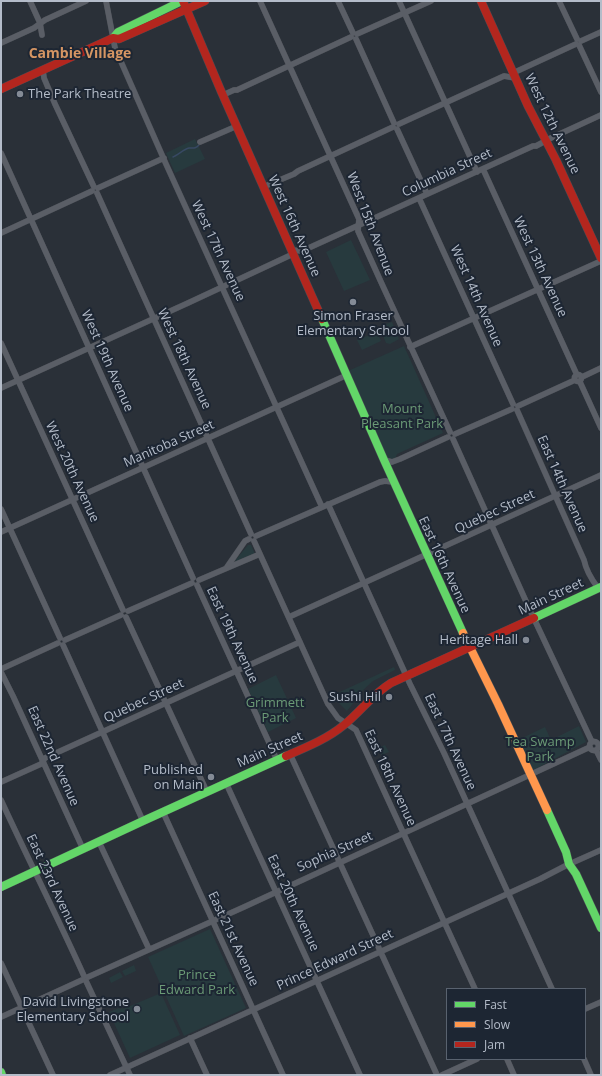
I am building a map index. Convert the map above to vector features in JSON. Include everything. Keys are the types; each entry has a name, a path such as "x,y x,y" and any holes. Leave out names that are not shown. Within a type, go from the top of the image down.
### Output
{"street":[{"path":"30,1 40,23 42,35"},
{"path":"1,43 86,1"},
{"name":"West 17th Avenue","path":"106,1 115,48 322,507"},
{"path":"1,90 113,38 118,32 182,1"},
{"name":"West 16th Avenue","path":"182,1 295,254 384,460"},
{"path":"113,38 119,39 205,1"},
{"name":"West 15th Avenue","path":"260,1 359,219 358,231 410,347 534,618 596,745 601,760"},
{"path":"338,1 427,194"},
{"name":"West 13th Avenue","path":"399,1 446,103 538,290 601,428"},
{"path":"223,95 237,90 431,1"},
{"name":"West 12th Avenue","path":"481,1 528,106 556,160 601,259"},
{"path":"559,1 601,92"},
{"path":"264,187 601,32"},
{"name":"West 18th Avenue","path":"43,70 44,78 55,104 253,538"},
{"path":"504,76 513,72"},
{"name":"Columbia Street","path":"1,388 512,155 536,146 601,115"},
{"path":"200,142 237,126"},
{"name":"West 19th Avenue","path":"1,153 195,581"},
{"path":"1,233 164,158"},
{"name":"West 14th Avenue","path":"419,198 515,407"},
{"path":"410,347 538,290 601,259"},
{"name":"West 20th Avenue","path":"1,343 124,613"},
{"path":"384,460 392,462 400,460 601,368"},
{"name":"Manitoba Street","path":"1,532 347,375"},
{"name":"East 14th Avenue","path":"515,407 592,579 599,588"},
{"name":"East 16th Avenue","path":"384,460 470,647 531,774 566,852 566,856 576,867 576,874 601,928"},
{"name":"Quebec Street","path":"288,617 601,475"},
{"path":"227,567 246,541 380,482 385,480 393,482"},
{"name":"East 17th Avenue","path":"328,504 406,675 509,893 552,988"},
{"path":"1,508 143,821"},
{"name":"East 18th Avenue","path":"253,538 332,712 356,730 475,988"},
{"path":"1,671 124,613 227,567 260,554"},
{"name":"East 19th Avenue","path":"195,581 277,760"},
{"name":"Main Street","path":"1,887 329,736 347,724 378,691 391,683 599,588"},
{"path":"124,613 207,792"},
{"name":"Quebec Street","path":"1,782 41,764 45,758 300,642"},
{"name":"East 22nd Avenue","path":"1,671 83,849"},
{"name":"Sophia Street","path":"1,1017 596,745"},
{"path":"290,754 437,1075"},
{"name":"East 20th Avenue","path":"226,783 360,1075"},
{"name":"East 23rd Avenue","path":"1,800 39,878 130,1075"},
{"name":"East 21st Avenue","path":"163,812 283,1075"},
{"path":"99,842 149,949"},
{"name":"Prince Edward Street","path":"110,1075 601,850"},
{"path":"1,963 53,1075"},
{"path":"586,1009 601,1002"},
{"path":"190,1038 207,1075"},
{"path":"442,1075 475,1060"},
{"path":"507,1060 514,1075"},
{"path":"584,1060 591,1075"}],"green space":[{"path":"195,139 205,159 175,173 166,153"},
{"path":"351,240 370,280 344,291 326,252"},
{"path":"392,322 399,339 390,344 386,343 380,328 382,325"},
{"path":"377,332 381,341 362,350 357,340"},
{"name":"Mount Pleasant Park","path":"404,346 443,433 397,454 395,459 388,460 348,371"},
{"path":"248,545 251,545 255,554 235,563 234,562"},
{"path":"394,667 395,670 373,681 362,691 347,711 333,695"},
{"name":"Grimmett Park","path":"276,675 296,718 268,732 248,689"},
{"name":"Tea Swamp Park","path":"579,726 586,742 538,768 532,769 520,739 545,727 551,740"},
{"path":"385,745 389,752 381,755 378,748"},
{"name":"Prince Edward Park","path":"210,929 246,1008 184,1036 148,957"},
{"path":"134,965 136,971 125,976 122,971"},
{"path":"120,972 123,977 111,983 109,978"},
{"path":"161,993 180,1035 130,1058 109,1012 119,1008 123,1009"}],"waterway":[{"path":"173,157 189,148 195,148 199,145"}],"traffic: fast":[{"path":"113,38 118,32 182,1"},
{"path":"322,319 463,633"},
{"path":"534,618 601,587"},
{"path":"1,887 286,756"},
{"path":"547,810 566,852 569,864 576,874 601,928"}],"traffic: slow":[{"path":"463,633 547,810"}],"traffic: jam":[{"path":"183,1 221,91 322,319"},
{"path":"1,89 113,38 119,39 205,1"},
{"path":"481,1 528,106 556,160 601,258"},
{"path":"286,756 337,730 350,720 378,692 391,683 534,618"}],"place":[{"name":"The Park Theatre","path":"20,94"},
{"name":"Simon Fraser Elementary School","path":"353,302"},
{"name":"Heritage Hall","path":"526,640"},
{"name":"Sushi Hil","path":"389,697"},
{"name":"Published on Main","path":"211,777"},
{"name":"David Livingstone Elementary School","path":"137,1009"}],"district":[{"name":"Cambie Village","path":"80,54"}]}
